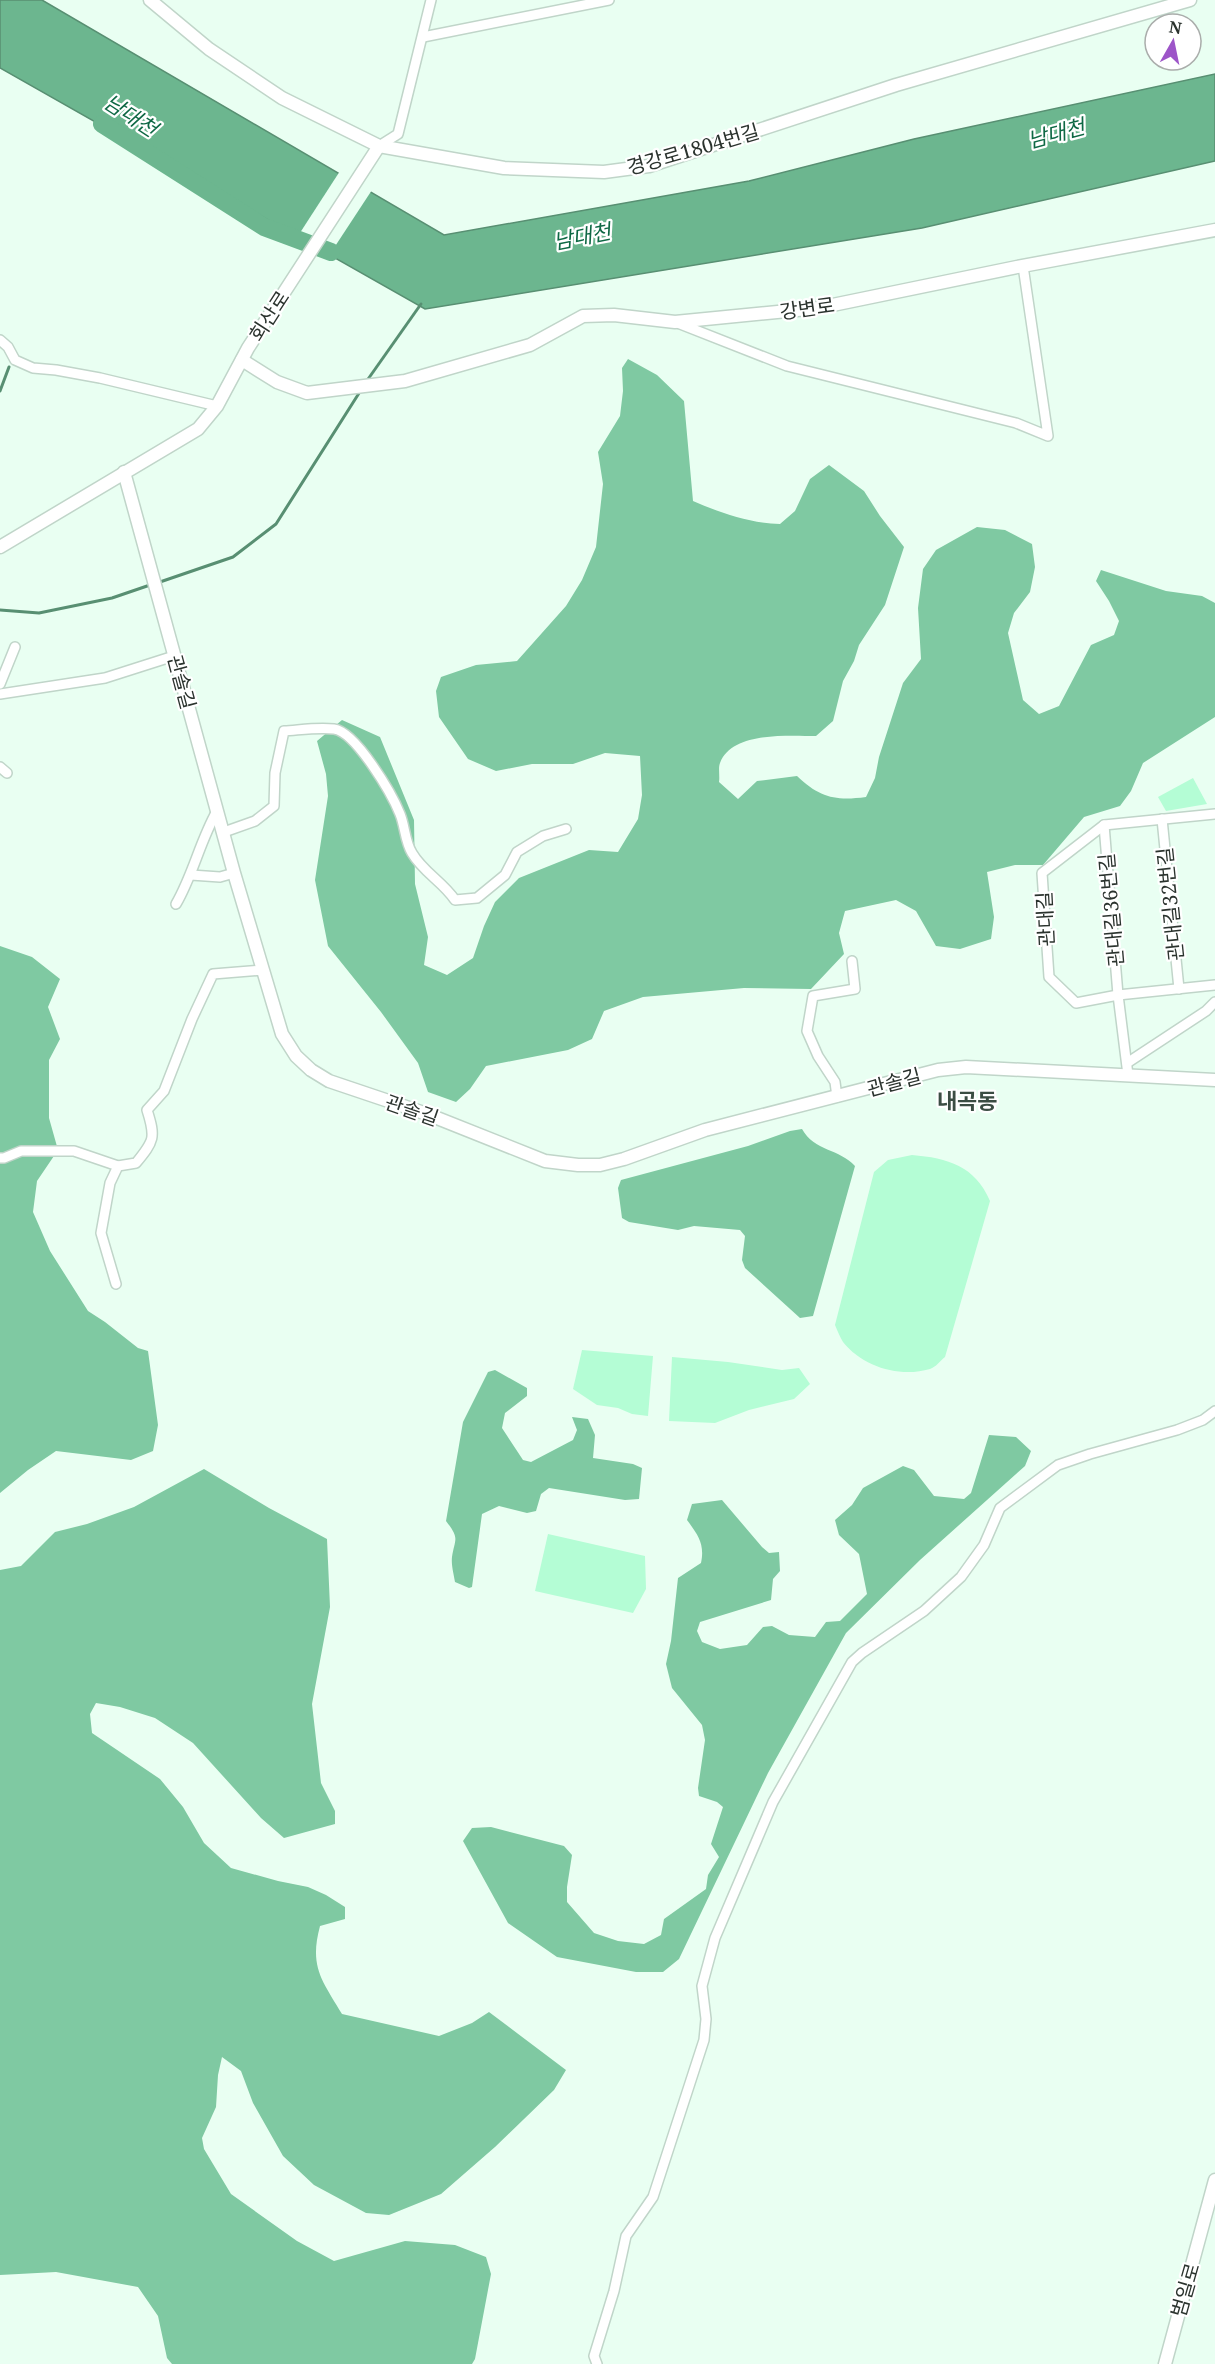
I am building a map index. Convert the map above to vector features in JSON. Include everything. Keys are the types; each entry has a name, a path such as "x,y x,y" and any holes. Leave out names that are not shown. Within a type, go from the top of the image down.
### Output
{"street":[{"name":"경강로1804번길","path":"150,0 209,49 282,98 379,146 504,168 604,172 649,166 896,85 1190,0"},
{"name":"회산로","path":"0,547 198,429 217,406 248,348 370,159 379,146 398,134 431,0"},
{"path":"423,37 609,0"},
{"name":"강변로","path":"242,360 277,382 307,393 405,381 530,345 583,316 614,315 675,322 818,308 1215,230"},
{"path":"675,322 786,366 1016,423 1048,436 1023,266"},
{"path":"0,340 8,347 15,360 33,368 100,378 217,406"},
{"name":"관솔길","path":"124,472 234,873 282,1034 296,1056 311,1070 329,1081 427,1114 545,1161 578,1166 600,1165 649,1152 705,1130 938,1070 966,1067 1128,1069 1215,1080"},
{"path":"0,684 15,647"},
{"path":"0,694 105,678 174,656"},
{"path":"224,832 255,821 274,806 275,773 284,731 336,729 355,742 387,789 400,814 410,850 420,865 447,887 455,900 477,898 505,875 517,852 543,836 566,829"},
{"path":"176,904 191,875 206,831 218,812"},
{"path":"1104,825 1215,814"},
{"name":"관대길32번길","path":"1162,819 1179,989"},
{"name":"관대길","path":"1104,825 1042,873 1049,977 1076,1003 1119,995 1215,985"},
{"name":"관대길36번길","path":"1104,825 1119,995"},
{"path":"191,875 220,877 234,873"},
{"path":"837,1097 835,1082 818,1056 807,1031 813,996 855,988 852,961"},
{"path":"0,1158 21,1151 74,1151 118,1166 136,1163 148,1149 154,1132 147,1110 165,1091 192,1019 213,974 263,970"},
{"path":"1119,995 1128,1069 1215,1002"},
{"path":"116,1284 101,1233 110,1183 118,1166"},
{"path":"585,2364 596,2360 626,2236 653,2196 704,2040 706,2019 702,1986 715,1938 773,1802 810,1740 847,1669 862,1653 924,1611 962,1577 984,1545 1000,1508 1058,1466 1090,1454 1177,1430 1203,1420 1215,1411"},
{"name":"범일로","path":"1164,2364 1215,2180"}],"shaded area":[{"path":"628,359 657,375 684,401 693,501 735,517 780,524 795,511 810,479 829,465 864,491 904,547 885,605 859,645 854,661 843,681 833,721 816,736 777,736 749,740 736,745 726,753 719,765 719,782 738,799 757,781 797,776 813,789 829,796 866,797 875,778 879,757 903,683 921,659 918,608 923,569 936,550 977,527 1005,530 1032,544 1035,567 1030,592 1014,613 1008,633 1023,700 1039,714 1059,706 1091,645 1114,635 1119,621 1096,581 1101,570 1166,591 1202,596 1215,603 1215,717 1143,763 1131,791 1120,806 1084,817 1043,865 1015,865 987,872 994,917 991,939 960,949 936,946 916,911 896,900 845,911 839,933 844,954 811,989 744,988 643,997 604,1011 592,1039 568,1050 486,1066 470,1089 456,1102 428,1092 418,1063 328,946 315,880 328,796 326,774 317,741 342,720 380,737 414,820 415,884 428,937 424,965 447,975 473,958 495,902 519,878 589,850 618,852 638,819 642,795 640,756 605,753 573,764 532,764 496,771 468,759 439,717 436,691 441,677 476,665 517,661 566,606 582,580 596,547 603,484 598,452 620,416 623,391 622,368"},
{"path":"1193,778 1207,804 1166,811 1158,797"},
{"path":"0,946 32,957 60,979 48,1007 60,1039 49,1060 49,1118 58,1150 37,1181 33,1212 50,1251 88,1311 138,1348 148,1351 158,1425 153,1451 131,1460 56,1451 0,1493"},
{"path":"802,1129 813,1142 849,1160 855,1166 813,1316 800,1318 745,1268 742,1260 745,1236 740,1230 694,1226 678,1230 629,1222 622,1218 618,1188 621,1180"},
{"path":"912,1155 937,1159 959,1166 977,1179 990,1201 945,1357 930,1369 907,1372 883,1368 861,1358 843,1342 835,1325 874,1172 888,1160"},
{"path":"582,1350 653,1356 648,1416 597,1405 573,1389"},
{"path":"672,1357 782,1370 799,1368 810,1384 794,1399 749,1410 715,1423 669,1421"},
{"path":"495,1370 527,1388 527,1396 505,1413 502,1428 523,1460 531,1462 573,1440 577,1430 572,1417 588,1419 595,1435 593,1458 633,1464 642,1468 639,1499 625,1500 549,1488 541,1494 536,1511 527,1513 499,1506 482,1514 472,1587 469,1588 455,1582 452,1560 455,1539 446,1521 463,1422 488,1372"},
{"path":"989,1435 1016,1437 1031,1451 1025,1466 920,1560 846,1633 768,1773 679,1959 663,1972 636,1972 557,1957 508,1923 463,1841 472,1828 491,1827 564,1846 572,1855 567,1902 594,1933 618,1941 644,1944 661,1935 664,1919 706,1889 708,1875 719,1857 711,1844 723,1807 717,1802 699,1796 698,1788 705,1740 702,1725 672,1688 666,1664 678,1578 701,1563 700,1540 687,1520 692,1504 722,1500 762,1547 769,1553 779,1552 780,1571 773,1579 771,1600 700,1622 697,1631 702,1642 720,1649 747,1645 763,1627 772,1626 789,1635 815,1637 826,1622 840,1621 867,1594 859,1554 839,1535 835,1520 852,1505 863,1488 903,1466 914,1470 934,1496 964,1499 971,1493"},
{"path":"204,1469 327,1539 330,1607 312,1704 321,1783 335,1811 335,1824 284,1838 261,1818 193,1743 155,1718 120,1707 96,1703 90,1714 92,1733 160,1779 183,1807 204,1843 231,1868 308,1887 345,1907 345,1919 320,1926 316,1952 319,1973 342,2014 439,2036 472,2023 489,2012 566,2070 554,2090 495,2147 441,2194 389,2215 366,2213 314,2185 283,2156 253,2103 241,2071 222,2057 218,2075 216,2107 202,2138 204,2149 231,2194 297,2241 334,2261 405,2241 455,2245 486,2257 491,2274 475,2359 472,2364 172,2364 167,2358 158,2316 138,2287 56,2272 0,2275 0,1570 21,1566 55,1532 87,1524 134,1507"},
{"path":"548,1534 645,1556 646,1589 633,1613 535,1591"}],"water":[{"path":"0,0 42,0 444,235 749,181 914,139 1215,74 1215,161 922,228 425,309 0,68"}],"pier":[{"path":"340,171 372,190 328,257 296,239"}],"waterway":[{"name":"남대천","path":"102,124 264,227 331,252"},
{"path":"366,382 421,304"},
{"path":"0,391 9,367"},
{"path":"157,583 233,557 276,524 361,390"},
{"path":"0,610 39,613 112,598 150,585"}],"district":[{"name":"내곡동","path":"967,1100"}]}
